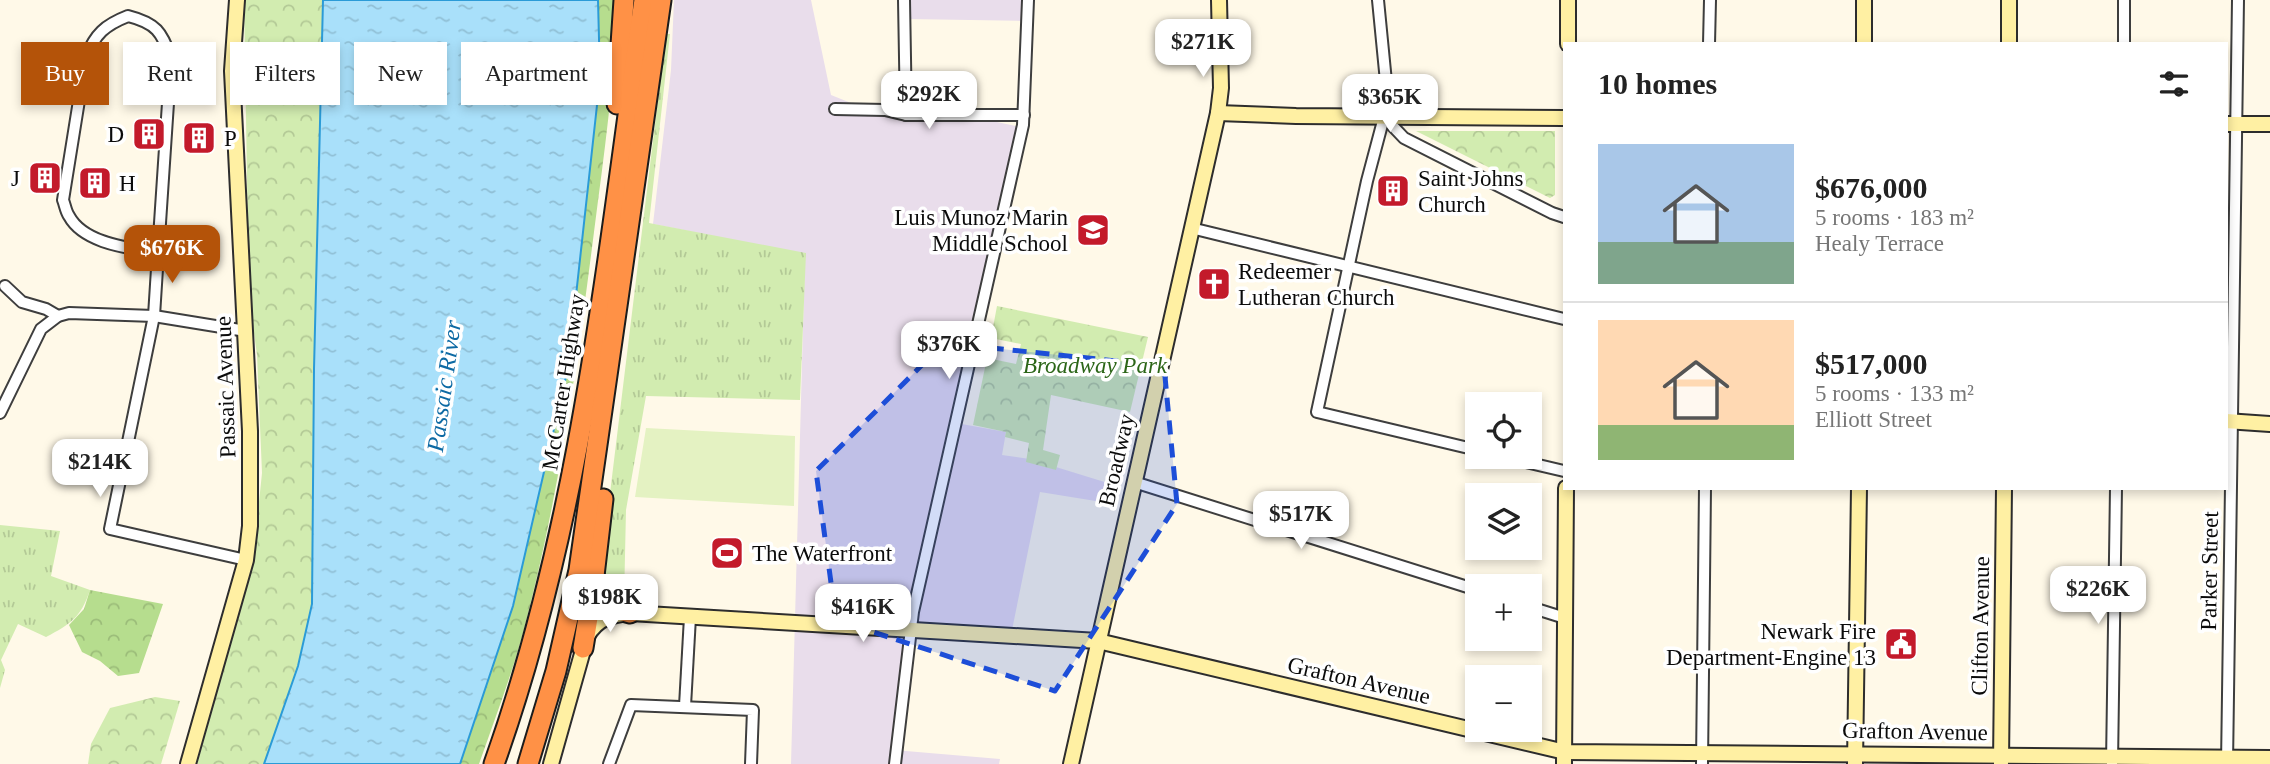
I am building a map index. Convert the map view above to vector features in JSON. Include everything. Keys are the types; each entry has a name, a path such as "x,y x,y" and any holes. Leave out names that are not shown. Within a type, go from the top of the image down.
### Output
{"highway":[{"path":"599,312 624,0"},
{"name":"McCarter Highway","path":"494,764 530,653 554,565 575,465 644,0"},
{"path":"528,764 556,671 572,604 588,513 661,0"},
{"path":"583,648 606,467 614,332"},
{"path":"595,570 597,587 604,602 630,614"}],"street":[{"name":"Passaic Avenue","path":"188,764 246,560 250,526 246,331 232,71 237,0"},
{"path":"904,0 906,115"},
{"path":"895,764 910,629 1024,115 1028,0"},
{"name":"Broadway","path":"1071,764 1217,113 1220,88 1219,0"},
{"path":"1378,0 1388,97 1317,412 1465,447"},
{"path":"1568,0 1568,42"},
{"path":"1709,42 1710,0"},
{"path":"1864,0 1864,42"},
{"path":"2009,0 2009,42"},
{"path":"2123,42 2124,0"},
{"name":"Parker Street","path":"2227,761 2231,124 2238,0"},
{"path":"158,253 129,248 90,236 69,218 63,201 86,57 94,38 113,22 128,16 144,20 162,34 171,58 154,316 110,529 246,560"},
{"path":"835,109 885,110 906,115 1024,115"},
{"path":"1217,113 1563,118"},
{"path":"1384,117 1404,138 1563,217"},
{"path":"2231,124 2270,124"},
{"path":"1191,228 1563,319"},
{"path":"5,286 22,302 46,309 58,316"},
{"path":"0,414 41,330 58,316 69,313 154,316 246,331"},
{"path":"2229,421 2270,424"},
{"path":"1542,466 1563,471"},
{"path":"1134,482 1465,586"},
{"path":"1564,758 1566,490"},
{"path":"1702,758 1705,490"},
{"path":"1855,759 1859,490"},
{"name":"Clifton Avenue","path":"2001,760 2004,490"},
{"path":"2112,761 2116,490"},
{"path":"1542,611 1565,618"},
{"name":"Grafton Avenue","path":"583,648 587,636 599,621 614,615 630,614 1098,641 1564,758 2227,761 2270,758"},
{"path":"685,706 690,617"},
{"path":"551,764 583,648"},
{"path":"609,764 631,705 753,710 751,764"}],"highlighted area":[{"path":"944,343 1164,366 1177,504 1055,691 836,620 816,471"}],"shaded area":[{"path":"674,0 811,0 831,95 871,111 903,102 1020,127 956,423 1006,432 1002,455 1030,459 1111,484 1108,503 1040,492 1011,635 908,629 894,750 1000,759 999,764 791,764 805,254 653,224 671,70"},
{"path":"906,0 1026,0 1026,21 906,19"}],"green space":[{"path":"244,0 323,0 322,42 245,42"},
{"path":"598,0 617,0 612,75 612,42 599,42"},
{"path":"666,34 670,34 649,223 806,253 800,400 646,396 626,510 624,601 612,600 601,567"},
{"path":"246,105 320,105 312,604 298,666 264,764 197,764 253,560 262,473 257,355 249,297"},
{"path":"597,105 609,105 581,333 556,484 535,584 513,666 479,764 460,764 513,606 568,368"},
{"path":"1416,131 1555,131 1555,195 1550,198"},
{"name":"Broadway Park","path":"997,306 1148,337 1130,412 1051,395 1043,450 1060,455 1056,470 1026,462 1029,443 1005,437 1006,432 973,425 987,358 1016,364 1021,344 991,338"},
{"path":"646,428 795,436 794,506 635,497"},
{"path":"0,525 60,531 51,576 90,590 74,619 46,637 18,624 1,660 5,670 0,688"},
{"path":"90,590 163,604 139,673 118,676 100,661 82,652 69,625 84,609"},
{"path":"155,697 180,701 161,764 88,764 91,744 110,708"}],"water":[{"name":"Passaic River","path":"323,0 598,0 599,42 461,42 461,105 597,105 568,368 513,606 460,764 264,764 298,666 312,604 320,105 340,105 340,42 322,42"}],"place":[{"name":"D","path":"149,134"},
{"name":"P","path":"199,138"},
{"name":"J","path":"45,178"},
{"name":"H","path":"95,183"},
{"name":"Saint Johns Church","path":"1393,191"},
{"name":"Luis Munoz Marin Middle School","path":"1093,230"},
{"name":"Redeemer Lutheran Church","path":"1214,284"},
{"name":"The Waterfront","path":"727,553"},
{"name":"Newark Fire Department-Engine 13","path":"1901,644"}]}
